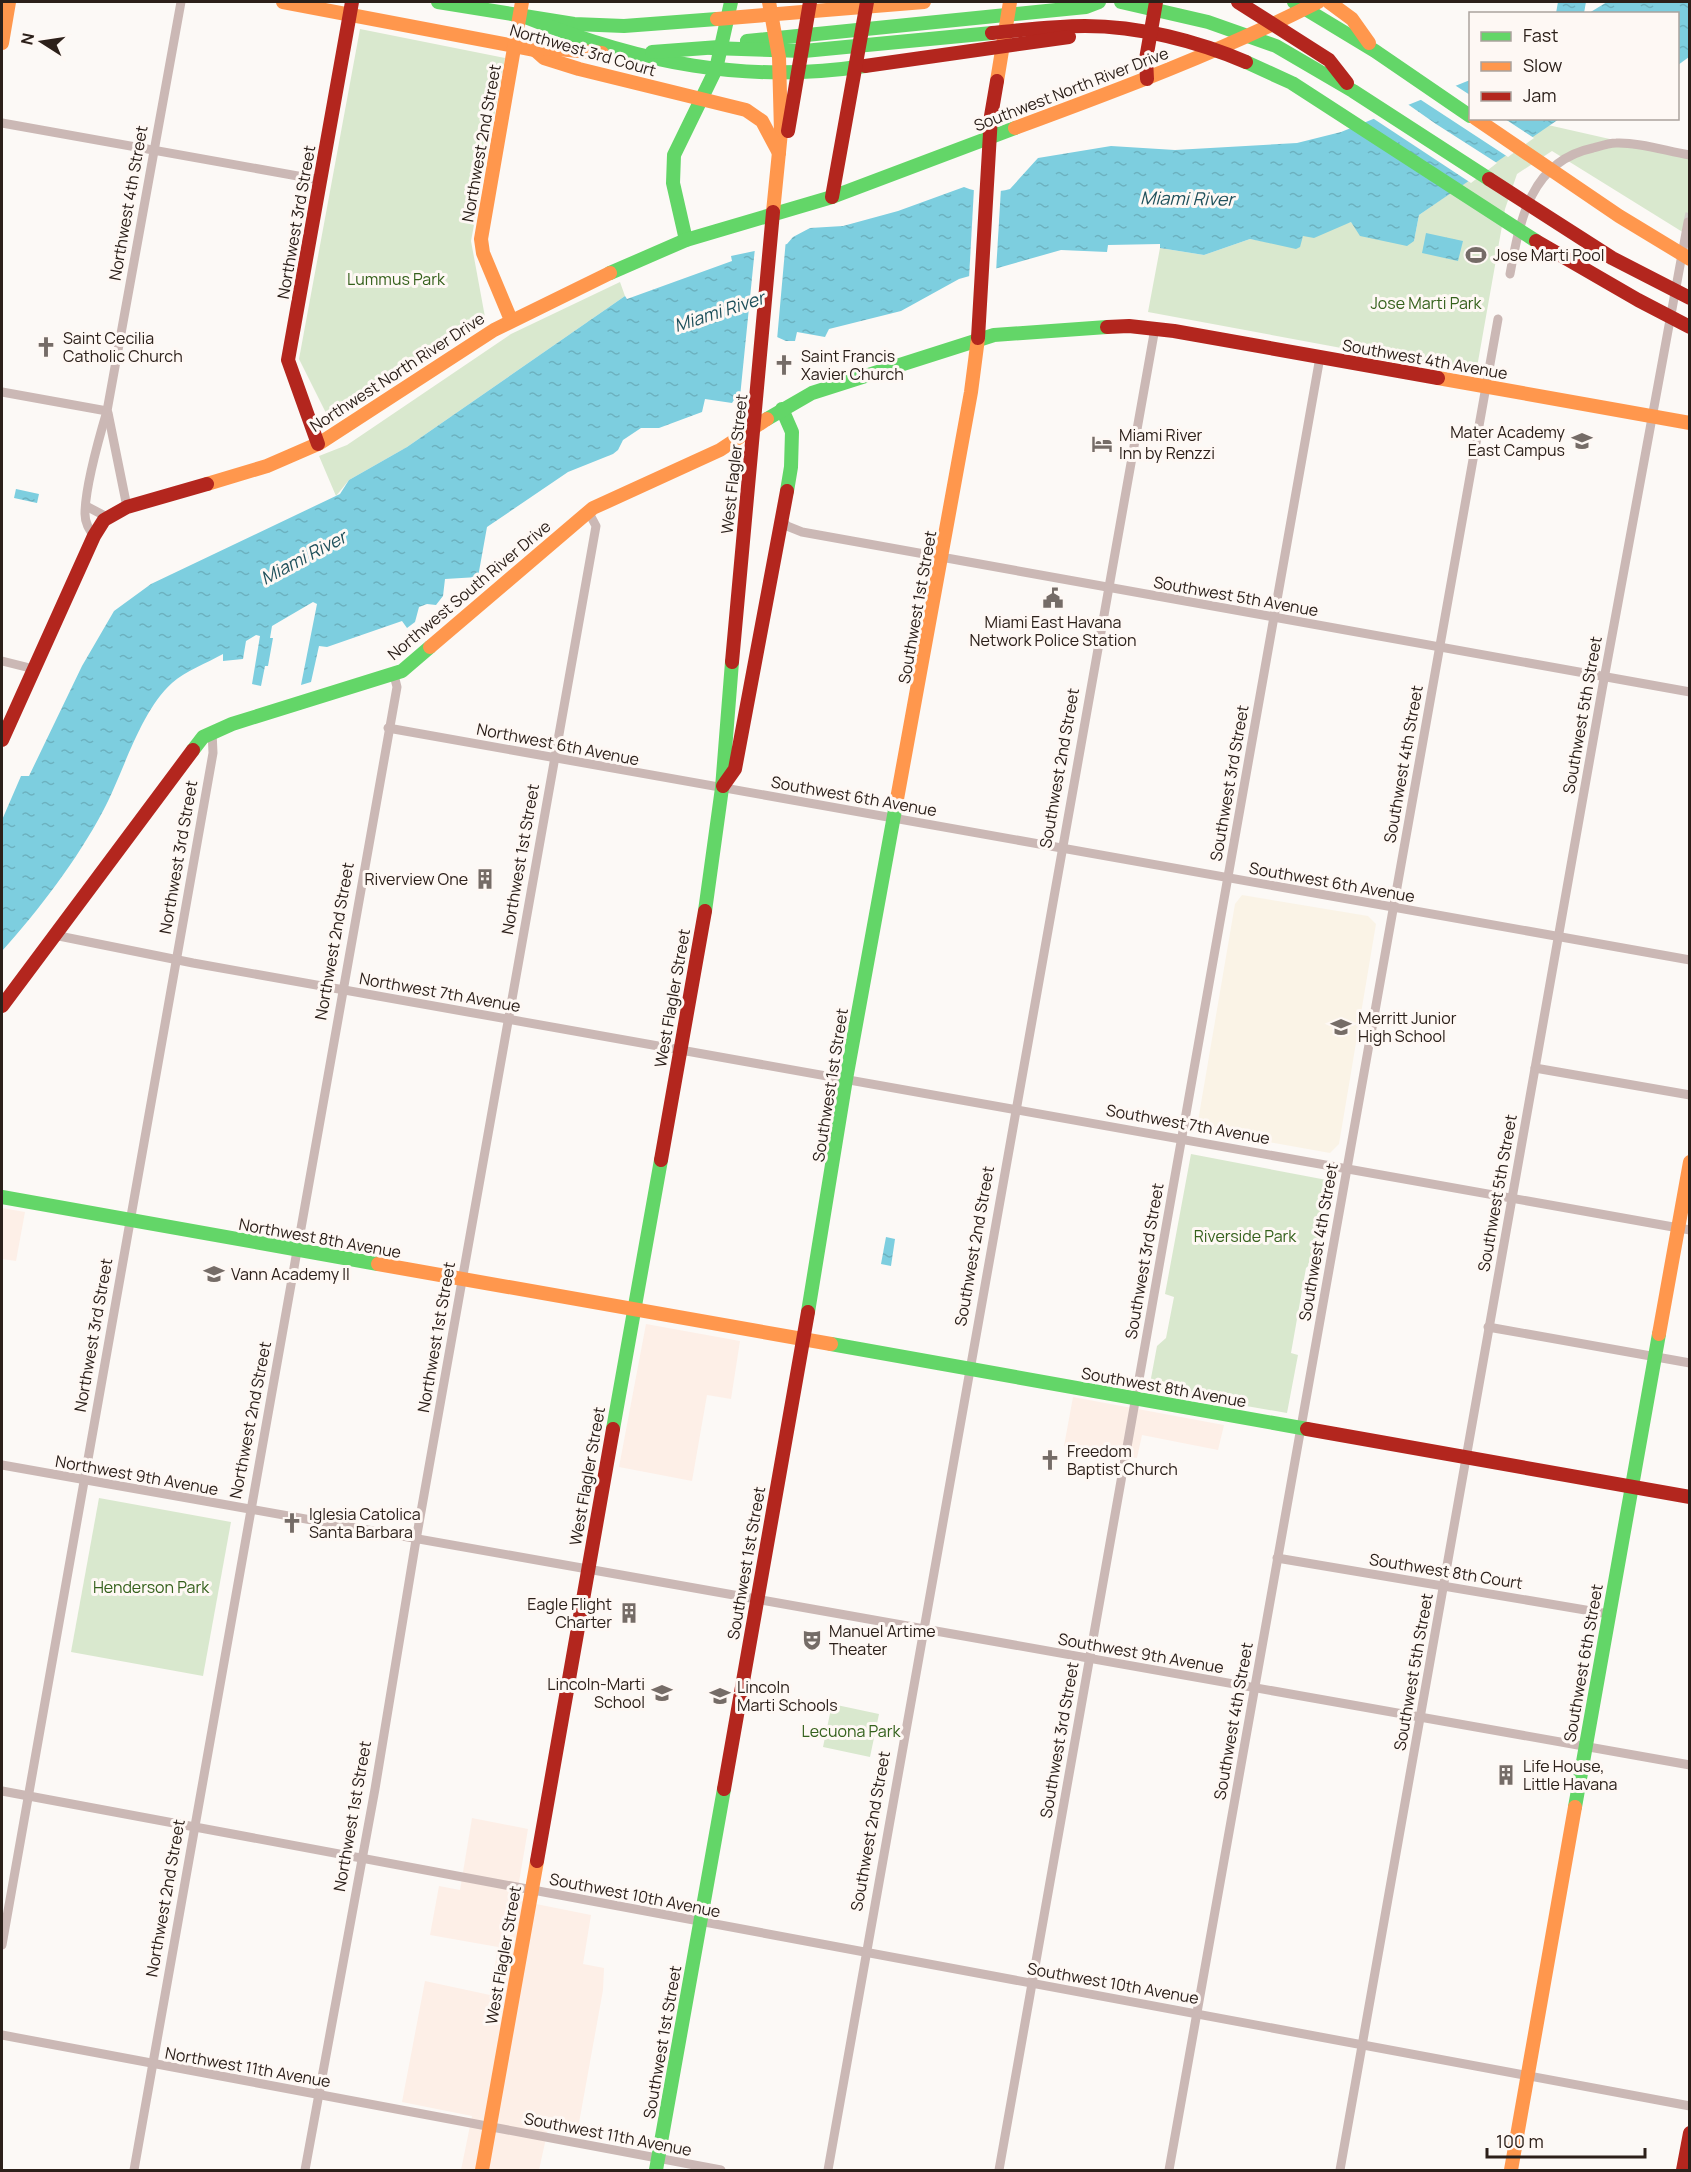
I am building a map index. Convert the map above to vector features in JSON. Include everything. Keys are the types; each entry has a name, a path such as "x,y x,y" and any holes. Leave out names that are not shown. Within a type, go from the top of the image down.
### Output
{"main road":[{"path":"2,44 9,2"},
{"name":"Northwest 3rd Court","path":"284,2 351,7 534,50 544,58 579,69 754,114 762,121 780,148"},
{"path":"438,2 574,24 624,26 924,2"},
{"name":"Northwest 2nd Street","path":"511,320 483,253 481,239 522,2"},
{"path":"686,240 672,172 674,155 702,99 719,58 731,2"},
{"name":"West Flagler Street","path":"482,2170 708,895 722,788 746,499 780,148 780,67 769,2"},
{"path":"757,15 788,2"},
{"name":"West Flagler Street","path":"780,148 789,128 798,57 810,2"},
{"path":"832,197 867,2"},
{"name":"Southwest 1st Street","path":"657,2165 803,1340 846,1079 943,559 976,360 991,116 1010,2"},
{"path":"534,50 619,53 711,48 741,42 1086,7 1099,2"},
{"path":"1121,2 1166,10 1239,31 1276,46 1353,91 1612,258 1689,298"},
{"path":"1147,78 1146,59 1156,2"},
{"path":"1238,2 1329,60 1353,91"},
{"path":"1294,2 1375,51 1469,115"},
{"name":"Southwest North River Drive","path":"832,197 1147,78 1277,23 1318,2"},
{"path":"1329,2 1352,19 1375,51"},
{"name":"Northwest 3rd Street","path":"318,444 288,360 351,7"},
{"path":"528,18 577,39 700,68 744,74 827,70 1053,39 1132,32"},
{"path":"711,48 741,51 832,49 1058,27 1117,27 1207,47 1265,69 1347,117 1571,264 1640,303 1689,327"},
{"path":"677,93 687,107 688,125"},
{"path":"1478,120 1619,216 1689,259"},
{"name":"Northwest North River Drive","path":"2,740 94,536 107,517 127,507 265,464 318,444 511,320 636,260 686,240 832,197"},
{"name":"Southwest 4th Avenue","path":"782,409 812,393 994,334 1129,326 1155,328 1689,423"},
{"name":"West Flagler Street","path":"722,788 735,769 793,452 792,432 782,409"},
{"name":"Northwest South River Drive","path":"2,1006 190,751 212,731 394,675 411,664 588,511 623,492 720,450 782,409"},
{"name":"Southwest 6th Street","path":"1511,2170 1631,1487 1655,1357 1684,1229 1689,1162"},
{"name":"Northwest 8th Avenue","path":"2,1197 633,1310"},
{"name":"Southwest 8th Avenue","path":"633,1310 1689,1497"},
{"path":"1683,2170 1689,2133"}],"street":[{"name":"Northwest 4th Street","path":"94,536 86,522 86,507 107,411 181,2"},
{"path":"2,123 320,180"},
{"path":"1510,274 1519,228 1538,184 1553,165 1580,151 1616,143 1689,154"},
{"name":"Southwest 5th Street","path":"1340,2170 1604,676 1688,222"},
{"name":"Southwest 4th Street","path":"1169,2170 1498,319"},
{"name":"Southwest 2nd Street","path":"828,2170 1155,328"},
{"name":"Southwest 3rd Street","path":"999,2170 1320,357"},
{"path":"2,392 107,411"},
{"name":"Northwest 4th Street","path":"107,411 127,507"},
{"path":"86,507 107,517"},
{"name":"Northwest 1st Street","path":"305,2170 596,525 588,511"},
{"name":"Southwest 5th Avenue","path":"781,519 787,526 802,532 943,559 1689,692"},
{"path":"2,661 34,669"},
{"name":"Northwest 2nd Street","path":"134,2170 397,687 394,675"},
{"name":"Northwest 6th Avenue","path":"388,728 555,757 698,786 722,788"},
{"name":"Northwest 3rd Street","path":"2,1945 213,753 212,731"},
{"name":"Southwest 6th Avenue","path":"722,788 1689,960"},
{"name":"Northwest 7th Avenue","path":"54,935 177,960 680,1050"},
{"name":"Southwest 7th Avenue","path":"680,1050 1684,1229"},
{"path":"1535,1068 1689,1095"},
{"path":"1488,1327 1689,1362"},
{"name":"Northwest 9th Avenue","path":"2,1465 587,1570"},
{"name":"Southwest 8th Court","path":"1277,1558 1609,1614"},
{"name":"Southwest 9th Avenue","path":"587,1570 1689,1765"},
{"name":"Southwest 10th Avenue","path":"2,1791 1689,2106"},
{"name":"Northwest 11th Avenue","path":"2,2035 489,2127"},
{"name":"Southwest 11th Avenue","path":"489,2127 657,2165 721,2170"}],"shaded area":[{"path":"1242,895 1368,916 1376,924 1339,1144 1330,1153 1207,1131 1198,1121 1235,904"},
{"path":"2,1208 25,1212 16,1261 2,1259"},
{"path":"646,1324 740,1341 731,1399 707,1395 692,1481 619,1467"},
{"path":"1073,1397 1224,1425 1218,1450 1142,1435 1137,1458 1064,1446"},
{"path":"472,1818 528,1829 516,1900 591,1915 583,1964 604,1968 603,1990 577,2134 548,2129 539,2170 461,2170 472,2116 402,2102 425,1981 490,1995 498,1947 430,1935 439,1886 460,1890"}],"green space":[{"name":"Lummus Park","path":"360,29 505,58 471,241 485,317 332,419 328,417 299,359"},
{"name":"Jose Marti Park","path":"1548,125 1689,157 1689,236 1552,151 1517,174 1505,209 1476,373 1148,312 1160,248 1204,255 1250,239 1295,247 1303,236 1351,222 1414,241 1419,215"},
{"path":"620,282 625,296 407,447 349,480 336,496 319,456 347,445 511,334"},
{"name":"Riverside Park","path":"1191,1154 1332,1181 1318,1257 1306,1268 1291,1353 1298,1355 1287,1413 1149,1389 1157,1346 1166,1338 1174,1297 1165,1294"},
{"name":"Henderson Park","path":"99,1498 231,1522 203,1676 71,1652"},
{"name":"Lecuona Park","path":"832,1704 879,1714 870,1757 823,1747"}],"water":[{"path":"1558,2 1586,2 1584,12 1556,12"},
{"path":"1607,2 1689,2 1689,57 1679,64 1679,12 1591,12"},
{"name":"Miami River","path":"1469,80 1469,120 1558,120 1419,215 1414,241 1407,246 1360,236 1351,222 1314,238 1303,236 1300,247 1296,249 1250,239 1204,255 1160,248 1160,244 1108,245 1107,252 1061,250 959,279 901,311 829,329 825,337 797,332 795,341 786,341 777,337 764,345 743,394 737,395 732,403 705,399 702,412 659,428 641,428 623,440 613,454 568,472 487,527 478,577 445,579 443,596 436,605 427,604 419,607 415,622 407,628 402,621 327,647 319,646 311,682 301,685 317,604 313,602 272,626 270,638 273,638 268,666 265,666 261,686 252,684 260,636 256,635 246,641 243,659 223,661 223,654 172,683 160,696 141,726 111,796 81,848 30,919 2,951 2,820 21,776 29,776 82,666 114,611 151,584 340,494 349,480 407,447 625,296 627,299 732,261 731,256 787,244 793,237 810,228 843,226 898,211 964,187 987,192 1010,189 1038,158 1111,146 1175,150 1297,143 1341,132"},
{"path":"1426,233 1463,241 1458,261 1422,253"},
{"path":"16,489 39,494 37,503 14,498"},
{"path":"886,1237 895,1239 891,1266 881,1264"}],"pier":[{"path":"1453,84 1469,94 1469,120 1507,120 1534,138 1508,157 1418,98"},
{"path":"1406,103 1497,163 1471,183 1371,117"},
{"path":"974,188 1001,188 996,272 969,279"},
{"path":"786,239 777,340 766,347 752,373 745,395 740,397 755,248"}],"tunnel":[{"path":"1688,222 1690,213"}],"traffic: fast":[{"path":"438,2 574,24 624,26 717,19"},
{"path":"686,240 673,183 674,155 716,69 731,2"},
{"path":"747,41 1086,7 1099,2"},
{"path":"1121,2 1208,22 1276,46 1353,91 1489,179"},
{"path":"1294,2 1375,51 1469,115"},
{"path":"528,18 611,47 694,66 735,71 777,72 821,71 865,66"},
{"path":"711,48 804,51 992,33"},
{"path":"652,52 719,47"},
{"path":"1246,62 1292,83 1536,241"},
{"path":"610,273 686,240 832,197 1015,128"},
{"path":"767,419 812,393 994,335 1107,327"},
{"path":"782,409 792,432 791,467 787,491"},
{"path":"193,750 203,737 232,724 402,671 430,647"},
{"path":"705,911 722,788 732,662"},
{"path":"808,1312 846,1079 897,799"},
{"path":"613,1429 661,1160"},
{"path":"2,1197 378,1264"},
{"path":"1575,1807 1659,1334"},
{"path":"831,1344 1307,1429"},
{"path":"656,2170 724,1789"}],"traffic: slow":[{"path":"2,43 9,2"},
{"path":"283,2 535,50"},
{"path":"511,320 483,253 481,239 522,2"},
{"path":"769,2 779,57 781,132 773,212"},
{"path":"717,19 924,2"},
{"path":"997,81 1010,2"},
{"path":"1015,128 1206,54 1318,2"},
{"path":"1329,2 1352,19 1369,43"},
{"path":"535,50 546,48 602,53"},
{"path":"535,50 544,58 579,69 746,110 762,121 779,153"},
{"path":"1478,120 1619,216 1690,259"},
{"path":"207,484 267,466 320,443 494,330 610,273"},
{"path":"897,799 971,392 978,338"},
{"path":"1438,378 1690,423"},
{"path":"430,647 593,508 720,450 767,419"},
{"path":"1659,1334 1690,1162"},
{"path":"378,1264 831,1344"},
{"path":"1511,2170 1575,1807"},
{"path":"482,2170 537,1861"}],"traffic: jam":[{"path":"318,444 288,360 352,2"},
{"path":"788,131 810,2"},
{"path":"832,197 867,2"},
{"path":"1147,79 1146,59 1156,2"},
{"path":"1238,2 1329,60 1347,83"},
{"path":"992,33 1073,26 1126,29 1188,41 1246,62"},
{"path":"865,66 1069,37"},
{"path":"978,338 991,116 997,81"},
{"path":"1489,179 1612,258 1690,298"},
{"path":"732,662 773,212"},
{"path":"1536,241 1690,327"},
{"path":"1107,327 1129,326 1174,331 1438,378"},
{"path":"2,740 94,536 104,520 127,507 207,484"},
{"path":"723,786 735,769 787,491"},
{"path":"2,1006 193,750"},
{"path":"661,1160 705,911"},
{"path":"724,1789 808,1312"},
{"path":"537,1861 613,1429"},
{"path":"1307,1429 1690,1497"},
{"path":"1683,2170 1690,2133"}],"place":[{"name":"Jose Marti Pool","path":"1476,255"},
{"name":"Saint Cecilia Catholic Church","path":"46,347"},
{"name":"Saint Francis Xavier Church","path":"784,365"},
{"name":"Mater Academy East Campus","path":"1582,441"},
{"name":"Miami River Inn by Renzzi","path":"1102,444"},
{"name":"Miami East Havana Network Police Station","path":"1053,598"},
{"name":"Riverview One","path":"485,879"},
{"name":"Merritt Junior High School","path":"1341,1027"},
{"name":"Vann Academy II","path":"214,1274"},
{"name":"Freedom Baptist Church","path":"1050,1460"},
{"name":"Iglesia Catolica Santa Barbara","path":"292,1523"},
{"name":"Eagle Flight Charter","path":"629,1613"},
{"name":"Manuel Artime Theater","path":"812,1640"},
{"name":"Lincoln-Marti School","path":"662,1693"},
{"name":"Lincoln Marti Schools","path":"720,1696"},
{"name":"Life House, Little Havana","path":"1506,1775"}]}
